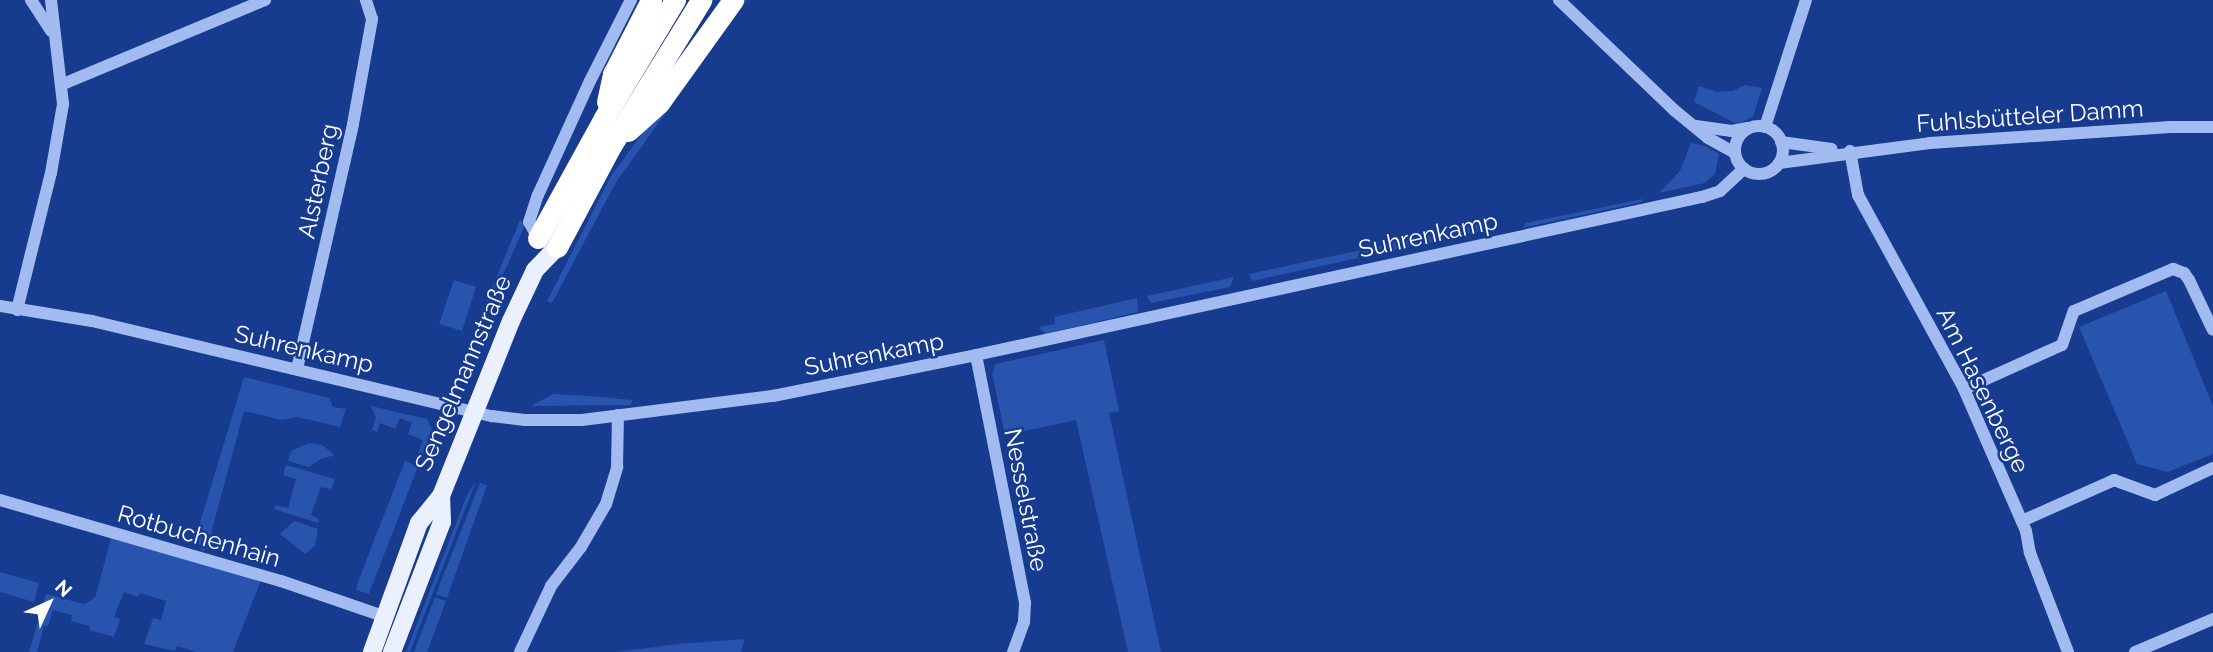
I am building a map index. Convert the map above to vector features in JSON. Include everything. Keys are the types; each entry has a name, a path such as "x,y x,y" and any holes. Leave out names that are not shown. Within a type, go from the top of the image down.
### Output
{"highway":[{"path":"604,118 612,74 651,0"},
{"name":"Sengelmannstraße","path":"547,243 604,118 675,0"},
{"name":"Sengelmannstraße","path":"547,243 611,146 701,0"},
{"path":"611,146 659,103 733,0"}],"main road":[{"name":"Sengelmannstraße","path":"372,652 419,523 441,496 473,411 547,243"},
{"name":"Sengelmannstraße","path":"392,652 442,522 441,496"}],"street":[{"path":"31,0 54,35"},
{"path":"17,310 51,173 63,104 63,84 51,0"},
{"path":"63,84 265,0"},
{"name":"Alsterberg","path":"297,369 353,124 372,19 366,0"},
{"name":"Sengelmannstraße","path":"547,243 529,222 538,195 590,81 631,0"},
{"path":"1559,0 1649,88 1708,138 1735,153 1744,169 1765,174 1779,163 1782,154 1781,142 1773,131 1765,127 1732,131 1696,126"},
{"path":"1765,127 1806,0"},
{"name":"Fuhlsbütteler Damm","path":"1779,163 1850,151 2168,127 2213,127"},
{"path":"1735,153 1738,138 1749,128"},
{"name":"Fuhlsbütteler Damm","path":"1781,142 1850,151"},
{"name":"Am Hasenberge","path":"1850,151 1858,195 1964,389 2022,521 2030,553 2068,652"},
{"name":"Suhrenkamp","path":"0,306 92,321 525,421 618,415 773,396 976,355 1702,197 1720,191 1744,169"},
{"path":"1964,389 2062,345 2074,311 2167,270 2178,270 2189,280 2213,331"},
{"name":"Nesselstraße","path":"976,355 1023,589 1024,622 1013,652"},
{"path":"520,652 551,586 581,547 606,504 617,467 618,415"},
{"path":"2022,521 2114,480 2155,495 2213,468"},
{"name":"Rotbuchenhain","path":"0,500 281,581 386,617"},
{"path":"2135,652 2213,619"}],"shaded area":[{"path":"740,0 747,0 616,182 552,303 547,301 611,176"},
{"path":"1745,85 1762,88 1753,117 1737,124 1694,102 1699,86 1717,92 1733,91"},
{"path":"1691,143 1706,146 1719,154 1715,174 1705,183 1659,193 1680,171"},
{"path":"1643,199 1642,202 1522,228 1526,223"},
{"path":"520,220 525,225 484,317 481,315"},
{"path":"1482,224 1482,231 1252,281 1249,274"},
{"path":"1234,277 1230,287 1151,303 1147,296"},
{"path":"454,280 476,287 462,331 439,324"},
{"path":"2166,291 2213,406 2213,454 2168,472 2137,464 2079,327"},
{"path":"1137,298 1138,312 1045,334 1039,327 1055,324 1054,317"},
{"path":"1104,340 1119,411 1109,413 1161,652 1128,652 1076,420 1005,435 992,373 995,364"},
{"path":"244,377 329,398 333,407 346,409 340,427 297,417 282,420 244,411 211,533 223,537 222,542 202,551 196,536"},
{"path":"553,394 632,400 631,405 531,406"},
{"path":"371,406 427,419 432,430 369,594 356,590 359,579 405,461 414,465 423,440 408,434 412,423 400,418 395,429 380,423 377,432 372,430 376,418"},
{"path":"309,443 322,445 335,455 321,459 309,467 288,461 291,451"},
{"path":"286,465 335,479 331,489 321,487 311,515 319,519 318,523 274,509 275,505 288,508 296,479 283,475"},
{"path":"476,481 410,652 406,652 467,495"},
{"path":"480,483 487,485 447,598 436,594"},
{"path":"294,521 318,529 315,546 305,554 280,534"},
{"path":"111,538 261,580 233,652 196,652 177,646 175,651 144,644 153,618 161,620 166,601 140,593 138,597 124,592 114,617 120,619 114,637 89,630 90,626 71,621 72,615 53,610 48,626 44,626 37,652 29,652 46,594 84,604 95,598"},
{"path":"0,572 39,583 34,602 0,592"},
{"path":"435,597 446,601 427,652 414,652"},
{"path":"745,639 741,652 616,652 678,644"}]}
